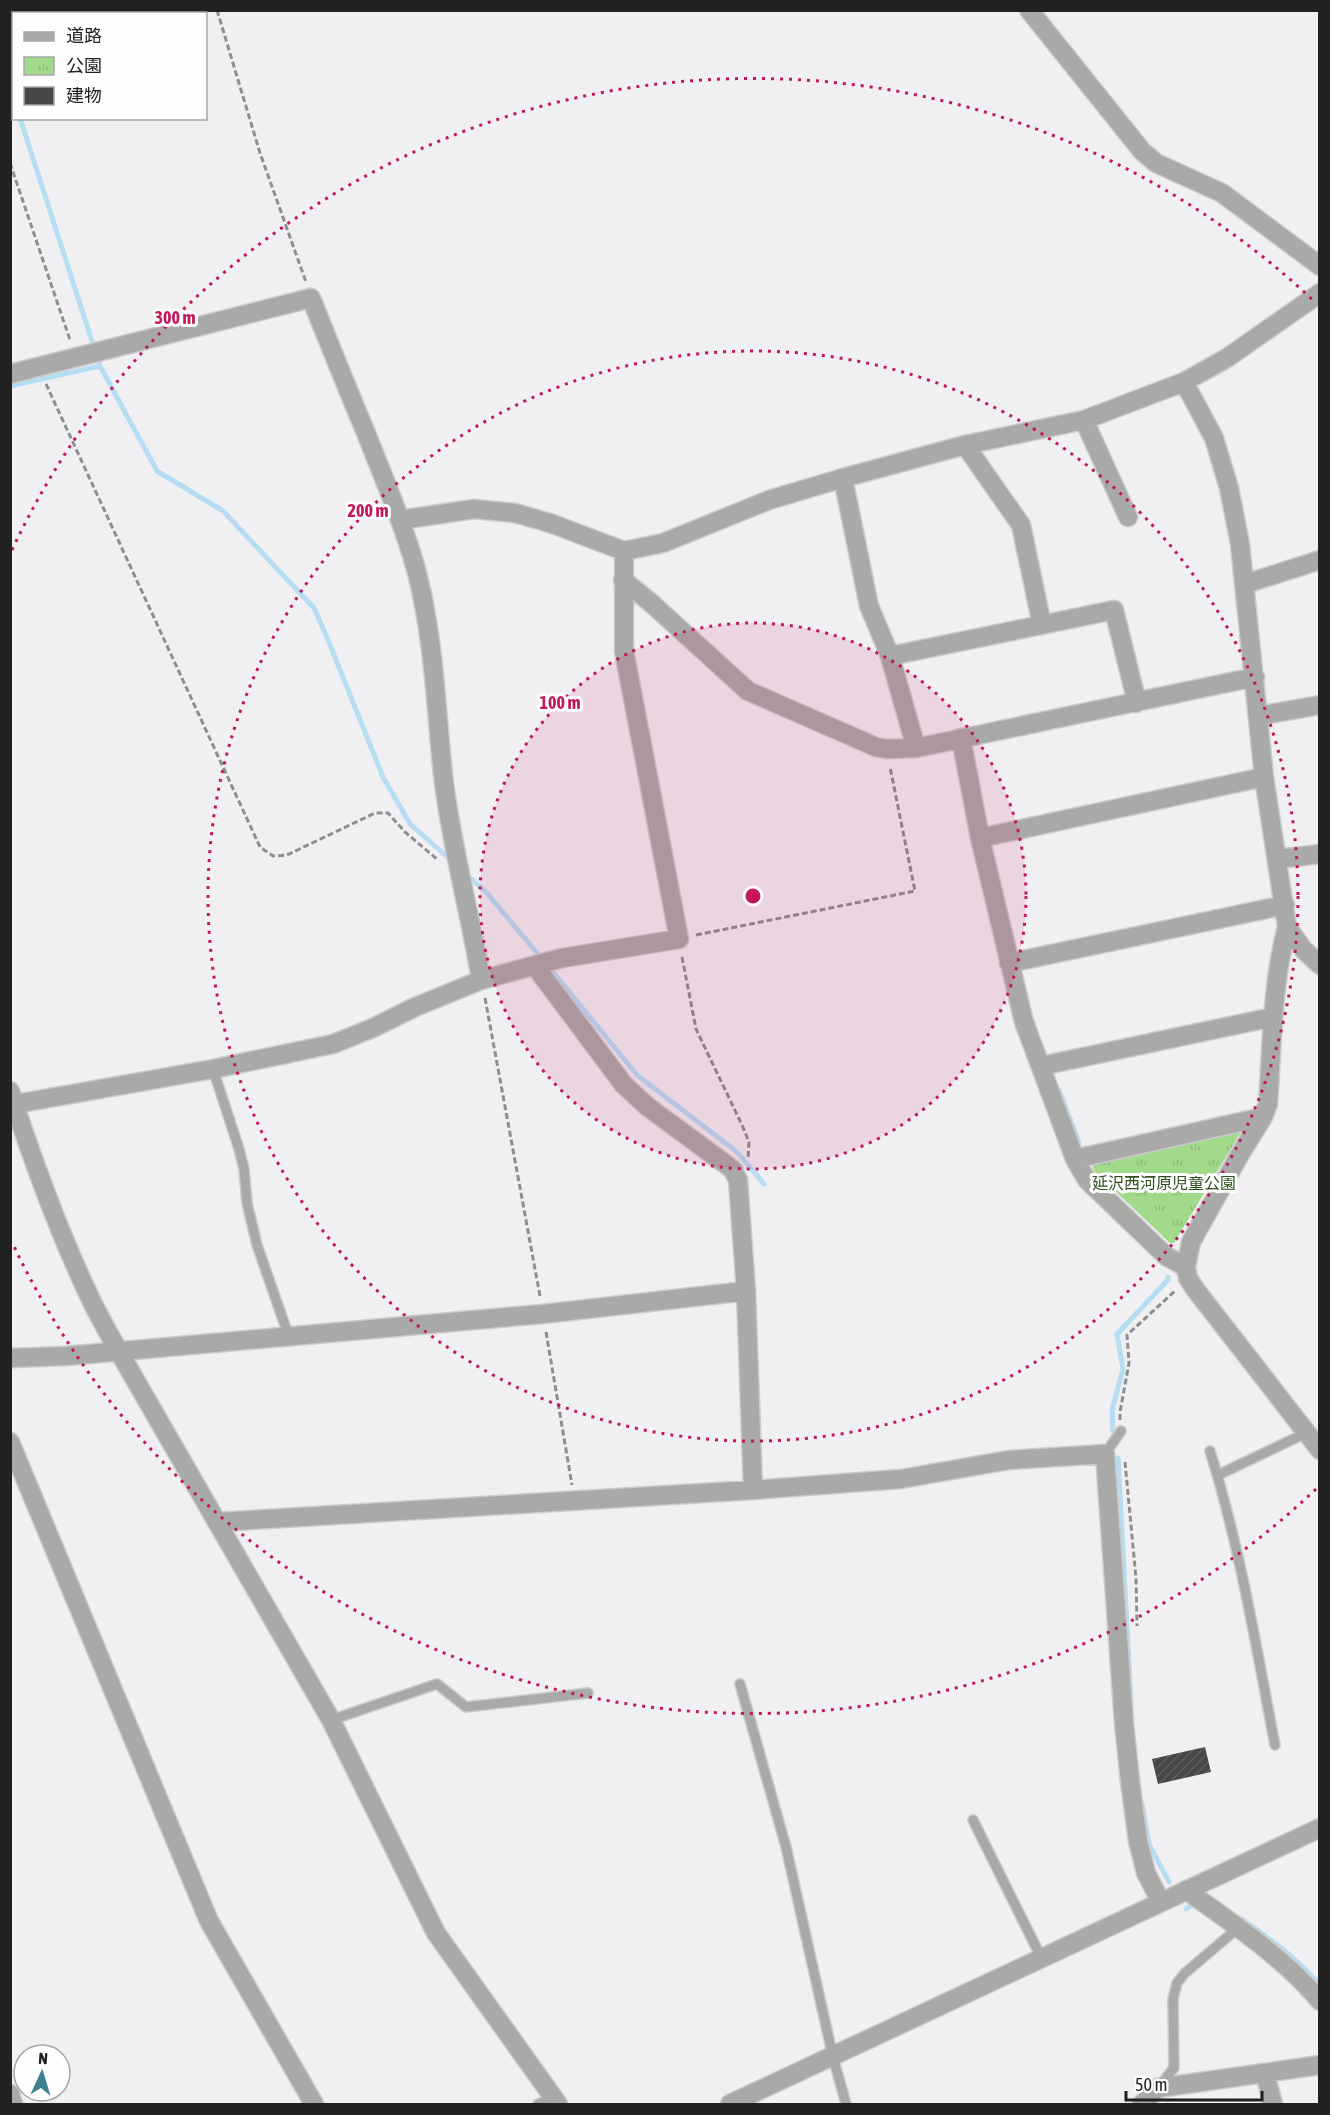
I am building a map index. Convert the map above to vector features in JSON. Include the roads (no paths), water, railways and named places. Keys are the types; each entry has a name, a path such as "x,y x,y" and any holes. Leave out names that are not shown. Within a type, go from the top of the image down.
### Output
{"street":[{"path":"1029,10 1142,151 1156,163 1222,193 1320,266"},
{"path":"400,520 474,509 514,513 550,523 624,551 663,543 769,500 965,445 1084,420 1184,382 1227,358 1320,292"},
{"path":"10,375 311,298 400,520 417,574 436,698 443,777 459,875 474,937 481,980"},
{"path":"1184,382 1214,438 1229,488 1240,544 1264,777 1287,927 1281,948 1268,1104 1263,1118 1191,1242 1187,1273"},
{"path":"1084,420 1128,517"},
{"path":"965,445 1021,525 1042,625"},
{"path":"843,478 869,606 890,656 916,748"},
{"path":"550,2102 436,1933 330,1720 117,1350 86,1289 63,1236 12,1100 213,1069 333,1044 481,980 562,958 679,939 624,651 624,551"},
{"path":"1245,584 1320,560"},
{"path":"623,580 651,602 748,691 876,747 887,749 916,748 1255,677"},
{"path":"890,656 1114,610 1137,703"},
{"path":"1258,716 1320,705"},
{"path":"961,738 980,838 1024,1022 1075,1159 1087,1180 1166,1256 1187,1273 1320,1450"},
{"path":"980,838 1264,777"},
{"path":"1278,859 1320,854"},
{"path":"1009,963 1285,905"},
{"path":"1287,927 1304,951 1320,965"},
{"path":"535,966 624,1085 648,1107 733,1170 738,1180 747,1291 753,1490"},
{"path":"1041,1066 1274,1017"},
{"path":"1075,1159 1263,1118"},
{"path":"10,1358 66,1356 543,1314 747,1291"},
{"path":"10,1442 209,1921 314,2104"},
{"path":"217,1522 575,1502 901,1479 1009,1460 1105,1454 1130,1781 1138,1841 1146,1873 1161,1902"},
{"path":"730,2104 1320,1828"},
{"path":"1186,1890 1272,1953 1295,1973 1320,2001"},
{"path":"1150,2099 1265,2073 1320,2065"},
{"path":"1265,2073 1273,2104"},
{"path":"10,2094 13,2104"}],"lane":[{"path":"213,1069 244,1169 247,1203 257,1245 289,1336"},
{"path":"1105,1454 1121,1431"},
{"path":"1218,1475 1306,1432"},
{"path":"1210,1451 1242,1571 1275,1745"},
{"path":"330,1720 437,1684 466,1707 588,1693"},
{"path":"740,1684 786,1847 833,2057 846,2104"},
{"path":"973,1820 1041,1957"},
{"path":"1150,2099 1174,2068 1173,1999 1177,1983 1185,1973 1238,1928"}],"waterway":[{"path":"10,93 12,97"},
{"path":"21,120 100,366"},
{"path":"10,386 100,366 157,471 223,511 314,608 383,777 410,824 453,862"},
{"path":"466,874 487,893 542,959"},
{"path":"548,966 637,1075 737,1152 764,1184"},
{"path":"1059,1090 1079,1142"},
{"path":"1113,1431 1112,1410 1123,1369 1117,1334 1168,1280 1168,1277"},
{"path":"1118,1458 1131,1702"},
{"path":"1142,1804 1149,1844 1169,1882"},
{"path":"1186,1909 1193,1905"},
{"path":"1242,1919 1293,1958 1320,1986"}],"park label":[{"name":"延沢西河原児童公園","path":"1164,1183"}]}
